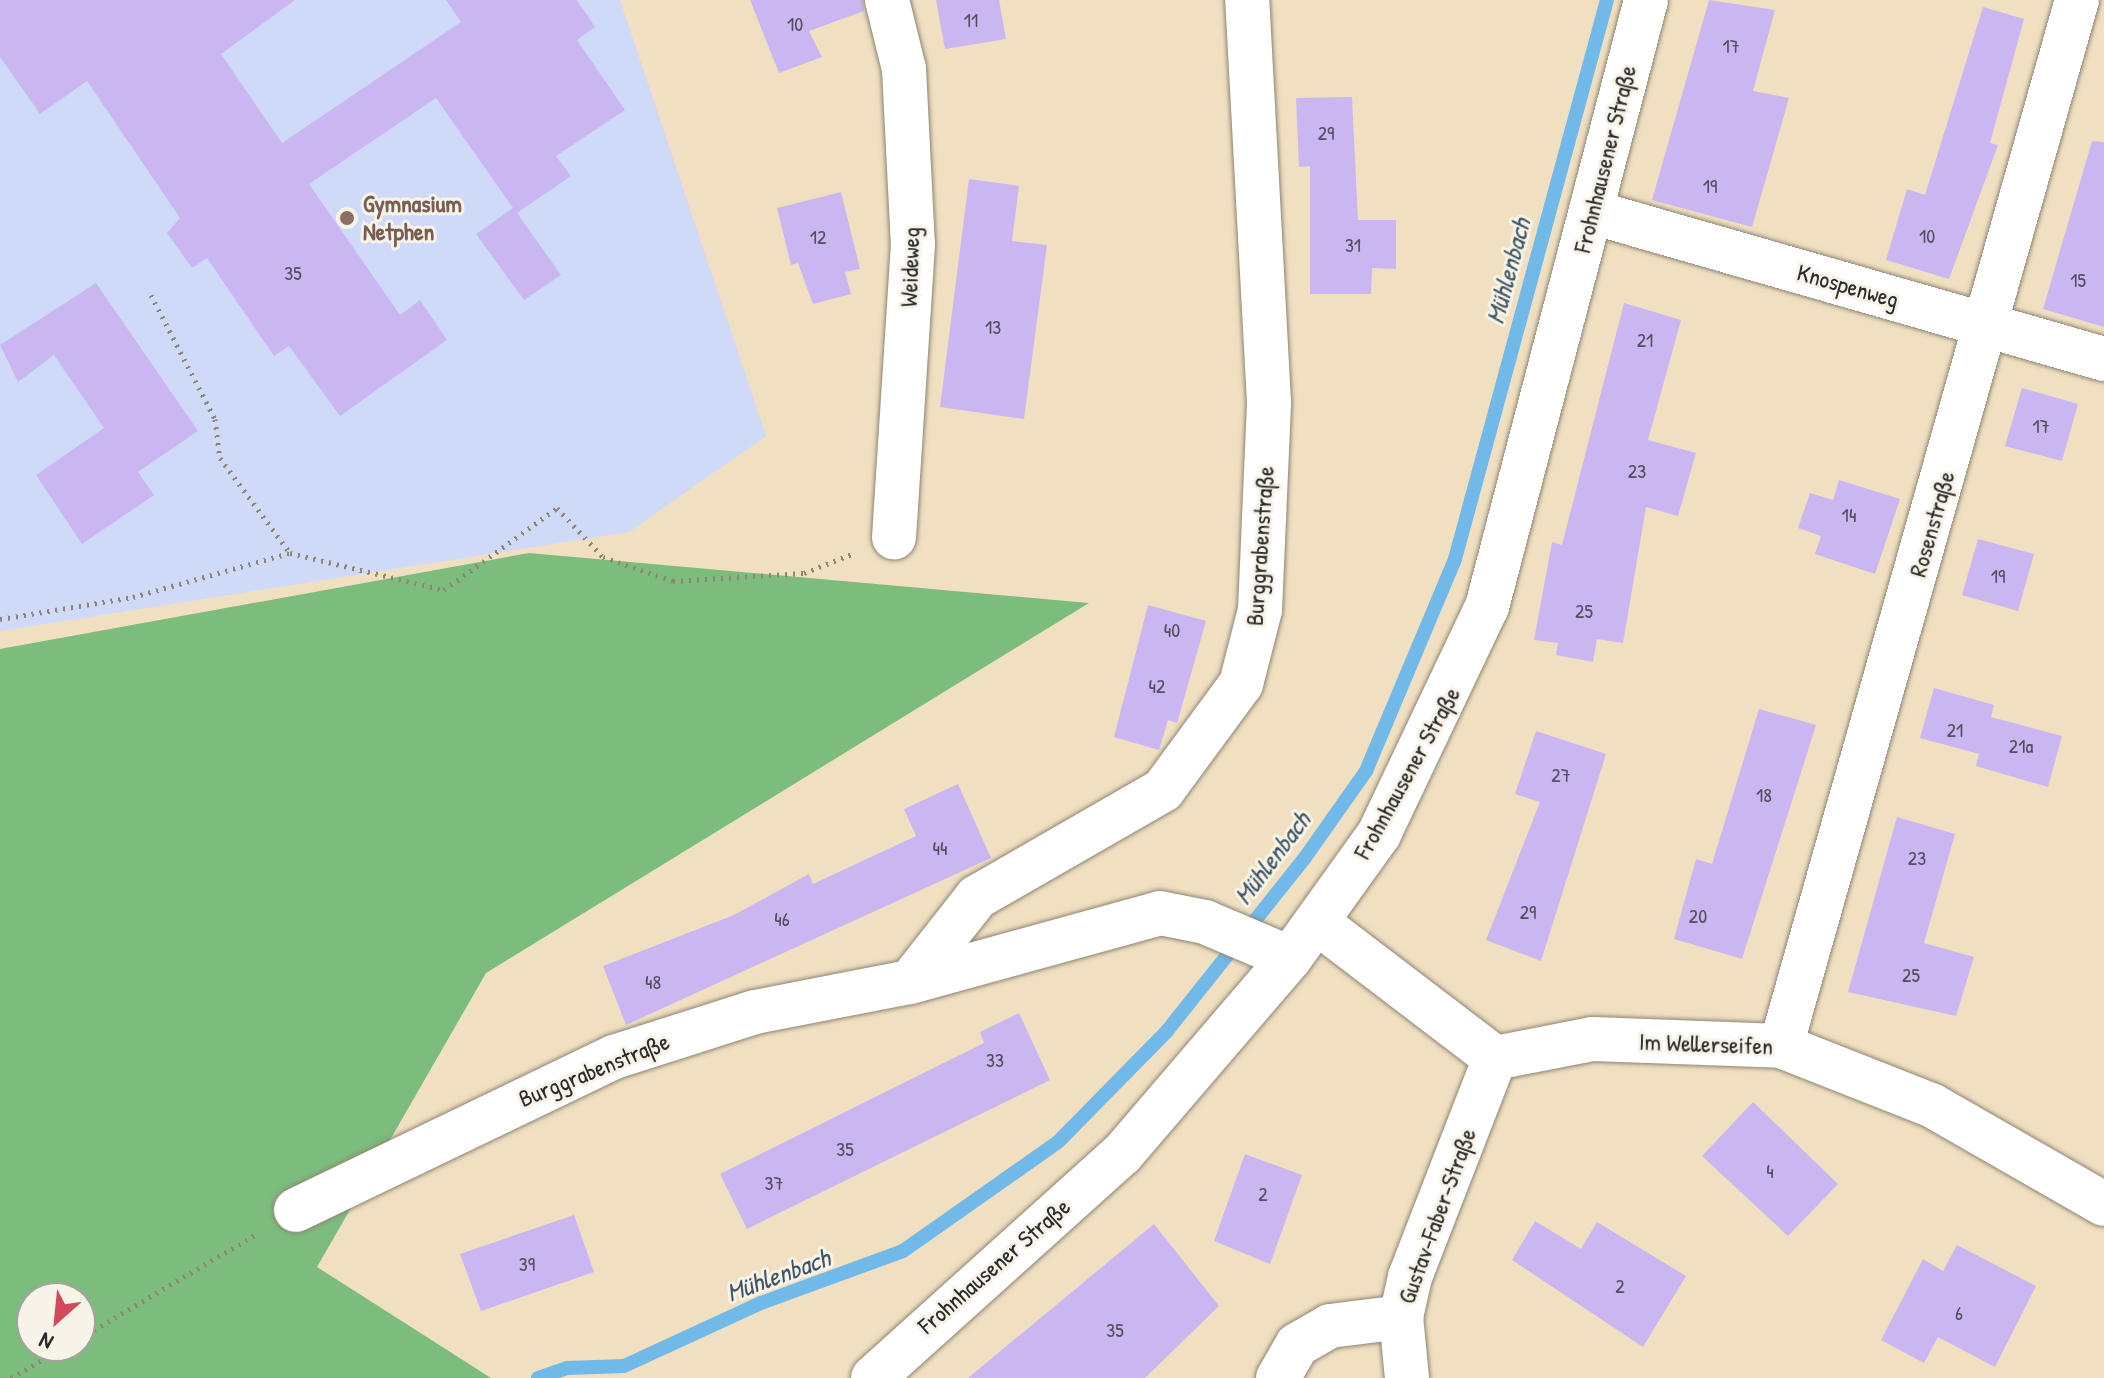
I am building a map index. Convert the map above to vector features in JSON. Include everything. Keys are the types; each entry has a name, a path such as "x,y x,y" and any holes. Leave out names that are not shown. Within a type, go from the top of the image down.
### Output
{"street":[{"name":"Weideweg","path":"887,0 904,69 913,244 894,537"},
{"name":"Burggrabenstraße","path":"910,982 977,897 1163,790 1241,684 1260,610 1269,402 1247,0"},
{"name":"Frohnhausener Straße","path":"873,1378 1122,1154 1290,958 1379,834 1464,668 1592,212 1646,0"},
{"name":"Rosenstraße","path":"1781,1046 1987,327 2077,0"},
{"name":"Knospenweg","path":"1592,212 2104,359"},
{"name":"Burggrabenstraße","path":"296,1210 614,1057 755,1012 910,982 1160,913 1205,922 1290,958"},
{"path":"1318,923 1495,1058"},
{"name":"Im Wellerseifen","path":"1495,1058 1593,1039 1781,1046 1933,1106 2104,1204"},
{"name":"Gustav-Faber-Straße","path":"1407,1378 1401,1317 1495,1058"},
{"path":"1278,1378 1297,1345 1330,1326 1401,1317"}],"path":[{"path":"151,295 215,419 220,458 290,553"},
{"path":"0,619 133,597 290,553 444,590 557,508 603,557 673,581 804,573 894,537"},
{"path":"96,1329 296,1210"},
{"path":"11,1378 38,1362"}],"shaded area":[{"name":"Gymnasium Netphen","path":"0,0 620,0 766,436 629,532 0,631"}],"green space":[{"path":"529,553 1089,603 486,973 317,1267 491,1378 0,1378 0,649"}],"building":[{"path":"0,0 295,0 221,54 282,143 461,22 446,0 577,0 595,27 577,40 625,110 556,156 571,176 517,213 561,275 524,300 476,234 513,208 436,98 309,184 400,315 420,300 447,340 340,416 289,346 274,356 207,258 192,268 167,233 180,218 87,81 40,114 0,57"},
{"path":"750,0 863,0 864,11 809,31 822,57 779,73"},
{"path":"936,0 999,0 1006,39 945,49"},
{"path":"1709,0 1775,10 1753,91 1789,98 1752,227 1652,200"},
{"path":"1983,7 2024,19 1990,143 1998,145 1949,279 1886,260 1907,189 1925,195"},
{"path":"1352,97 1358,220 1396,220 1396,269 1372,268 1371,294 1310,294 1310,166 1299,167 1296,98"},
{"path":"2092,141 2104,142 2104,327 2043,309"},
{"path":"969,179 1019,186 1012,241 1047,245 1024,419 940,407"},
{"path":"841,192 860,269 845,272 851,294 813,304 798,263 791,265 777,208"},
{"path":"96,283 198,431 138,472 154,495 82,544 36,475 104,428 54,355 18,382 0,345"},
{"path":"1624,303 1681,320 1648,440 1696,453 1678,516 1646,507 1623,643 1597,639 1593,662 1556,655 1558,643 1534,640 1552,542 1562,545"},
{"path":"2022,388 2078,404 2062,461 2005,446"},
{"path":"1839,480 1900,499 1875,574 1815,554 1821,536 1798,528 1810,493 1833,500"},
{"path":"1978,539 2034,554 2018,611 1962,595"},
{"path":"1148,605 1206,621 1177,723 1168,720 1159,750 1114,737"},
{"path":"1934,688 1994,705 1991,717 2062,736 2048,787 1976,766 1979,754 1920,738"},
{"path":"1759,709 1816,725 1742,959 1674,939 1696,859 1712,864"},
{"path":"1536,731 1606,754 1541,961 1486,940 1540,802 1515,794"},
{"path":"958,784 991,858 626,1025 603,966 734,915 809,874 813,884 916,836 904,809"},
{"path":"1897,817 1955,834 1924,943 1974,957 1956,1016 1848,992"},
{"path":"1019,1013 1050,1080 747,1229 720,1174 984,1043 980,1032"},
{"path":"1753,1102 1838,1184 1788,1236 1702,1156"},
{"path":"1245,1154 1302,1175 1270,1264 1214,1241"},
{"path":"574,1215 594,1272 481,1311 460,1254"},
{"path":"1535,1221 1581,1249 1597,1222 1686,1276 1643,1347 1512,1260"},
{"path":"1154,1224 1219,1306 1145,1378 968,1378"},
{"path":"1957,1245 2036,1286 1995,1367 1938,1337 1924,1363 1881,1340 1923,1259 1943,1271"}],"waterway":[{"name":"Mühlenbach","path":"538,1378 567,1368 624,1366 761,1303 903,1251 1058,1142 1167,1031 1304,859 1366,771 1455,559 1607,0"}],"place":[{"name":"Gymnasium Netphen","path":"347,218"}]}
